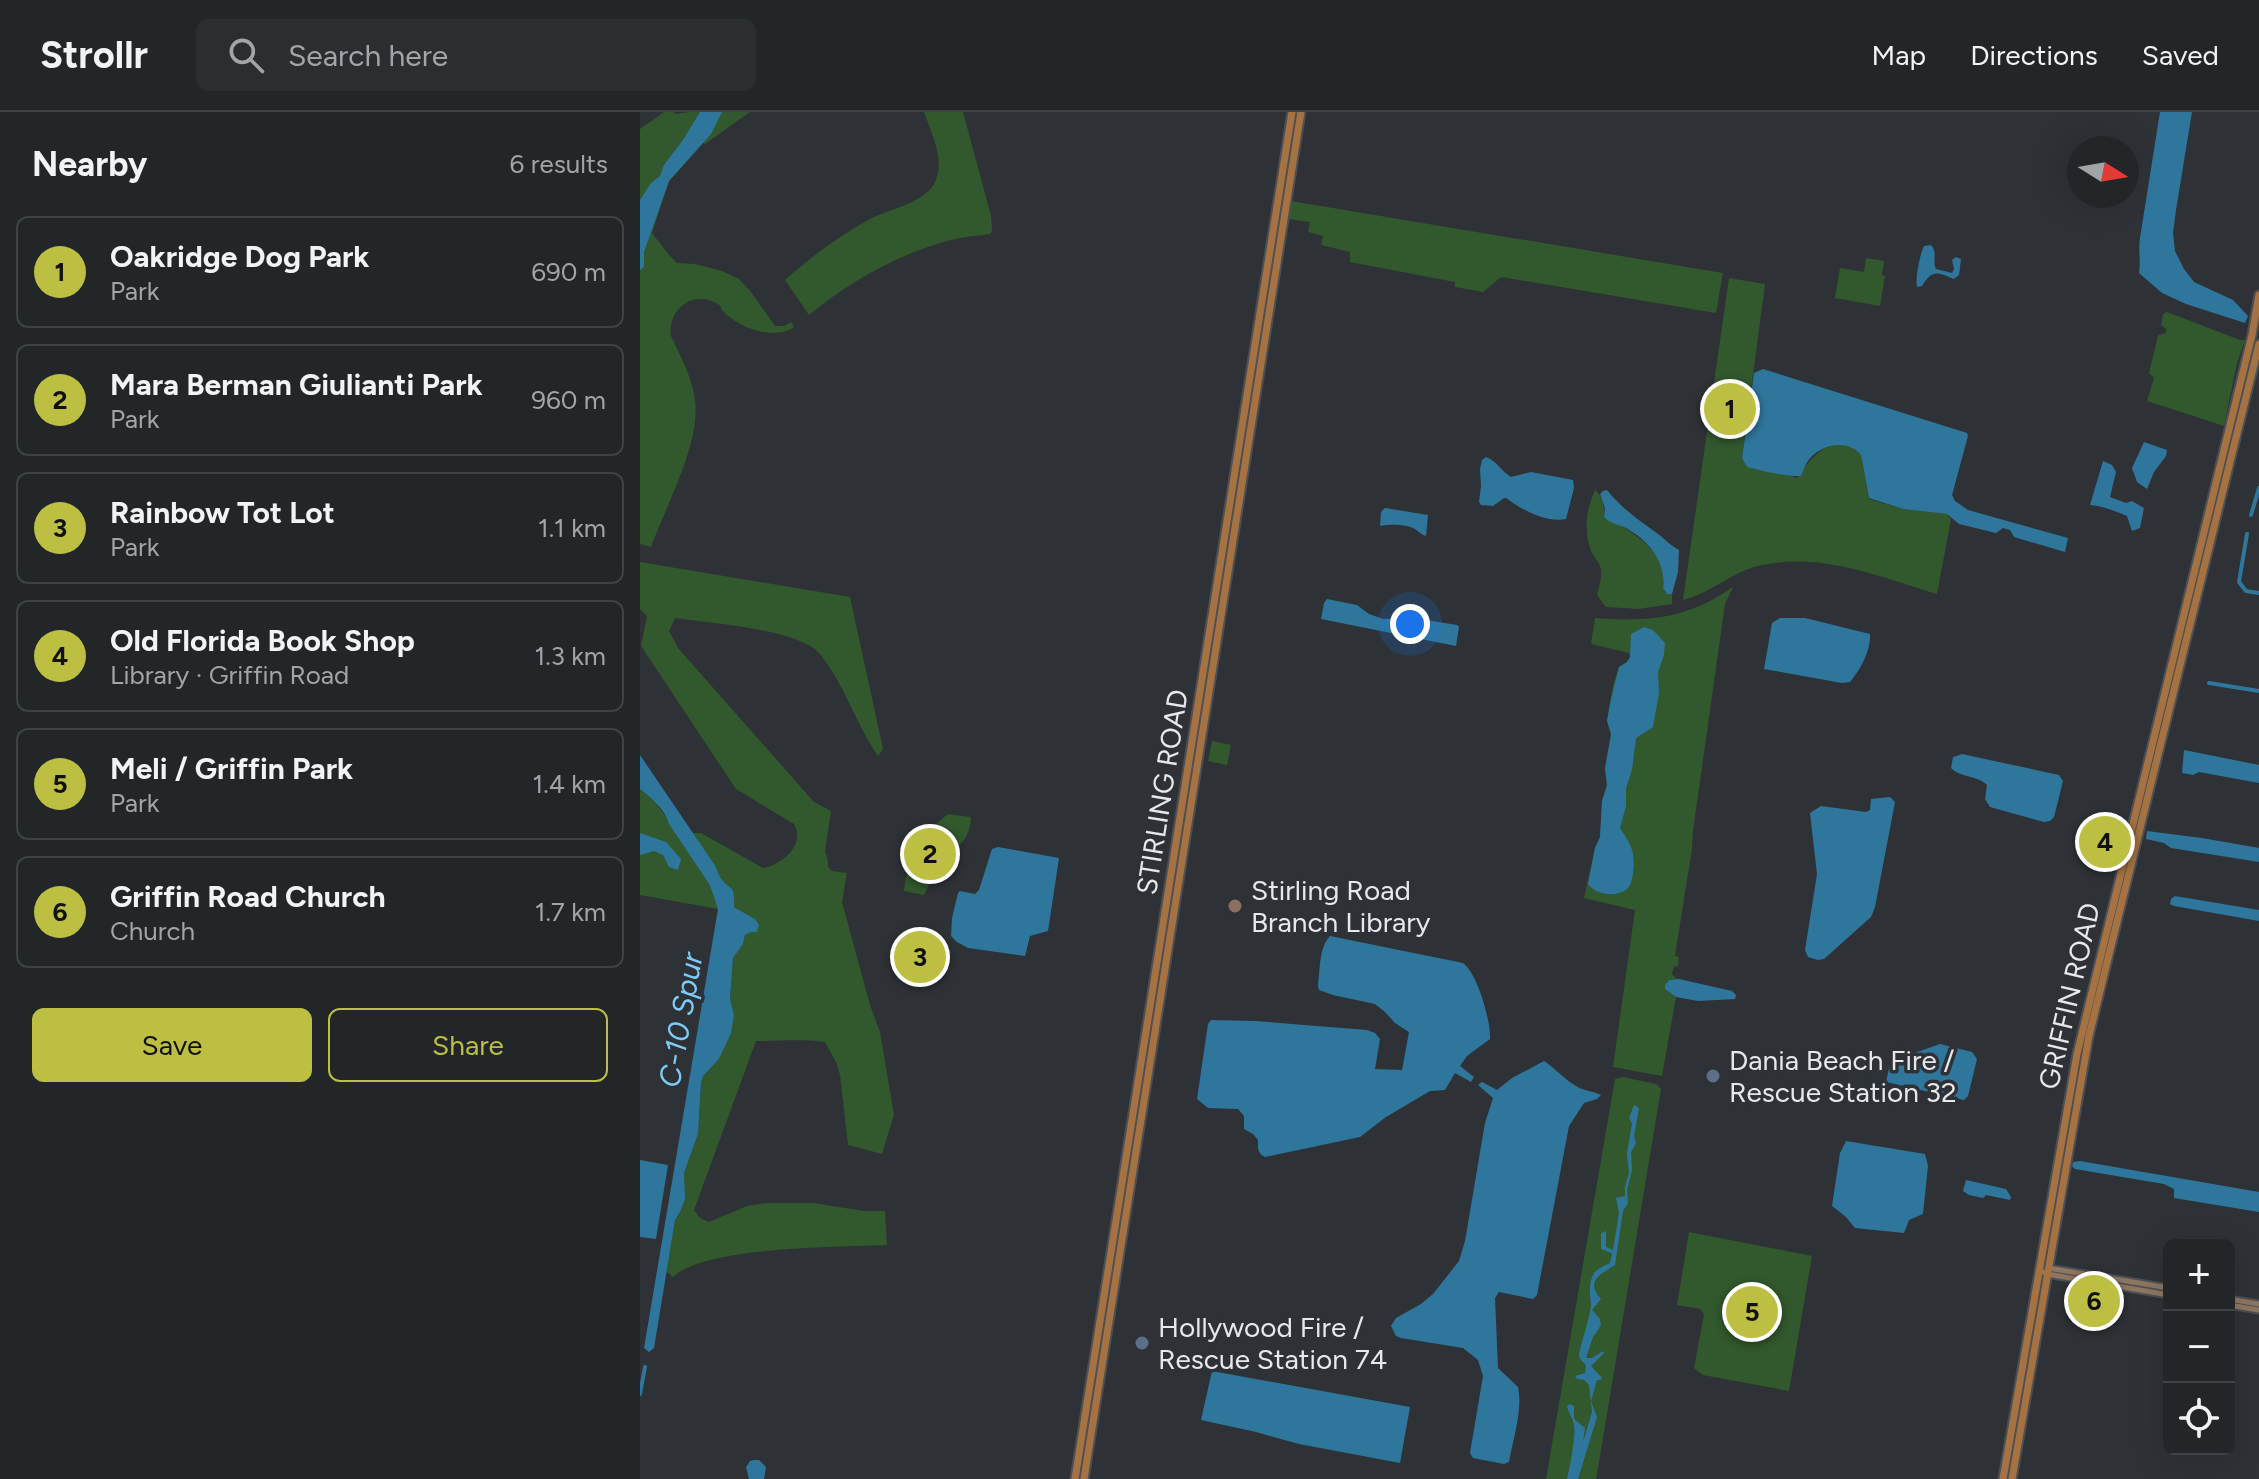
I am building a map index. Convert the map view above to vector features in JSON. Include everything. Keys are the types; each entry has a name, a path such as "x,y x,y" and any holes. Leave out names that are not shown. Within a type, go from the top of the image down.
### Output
{"main road":[{"name":"STIRLING ROAD","path":"1084,1479 1153,1046 1158,984 1292,112"},
{"name":"STIRLING ROAD","path":"1075,1479 1146,1034 1158,984 1301,112"},
{"path":"1285,156 1292,169"},
{"name":"GRIFFIN ROAD","path":"2012,1479 2072,1081 2259,295"},
{"name":"GRIFFIN ROAD","path":"2003,1479 2098,998 2259,344"},
{"path":"2094,979 2094,991 2098,998"},
{"path":"2089,1000 2093,1005 2094,1017"},
{"path":"1146,1034 1150,1036 1153,1046"},
{"path":"2072,1081 2072,1096 2076,1104"},
{"path":"1121,1189 1128,1203"},
{"path":"2045,1270 2163,1287"},
{"path":"2045,1270 2163,1294"},
{"path":"2235,1300 2259,1304"},
{"path":"2235,1306 2259,1310"}],"green space":[{"path":"664,112 750,112 703,143 669,181 652,233 677,263 695,264 739,279 775,326 791,322 794,327 777,333 757,331 730,318 720,306 707,299 690,301 677,311 671,336 691,383 695,417 688,454 651,547 640,544 640,129"},
{"path":"924,112 963,112 991,216 992,231 990,234 947,241 891,262 840,291 809,315 785,280 848,232 913,201 934,184 938,157"},
{"path":"1291,201 1723,273 1716,313 1501,277 1483,292 1455,287 1455,282 1350,262 1350,252 1321,245 1323,236 1308,232 1310,222 1288,219"},
{"path":"1866,258 1884,261 1880,306 1835,298 1840,268 1864,272"},
{"path":"1729,278 1765,284 1742,458 1747,467 1797,478 1825,448 1834,444 1852,447 1861,455 1869,499 1903,509 1947,514 1951,519 1937,594 1851,568 1784,562 1751,568 1683,600"},
{"path":"2167,312 2245,340 2224,426 2147,401 2154,378 2149,373 2158,335 2166,333 2161,325 2163,314"},
{"path":"1595,490 1603,502 1604,517 1637,536 1654,553 1663,575 1663,588 1667,594 1672,594 1672,604 1638,609 1606,607 1597,595 1601,570 1589,545 1587,530 1589,505"},
{"path":"640,562 850,597 883,749 878,756 828,665 808,645 752,628 675,618 669,631 678,648 814,802 831,811 825,851 828,867 832,871 847,873 842,902 880,1032 894,1115 882,1154 848,1145 840,1075 825,1042 756,1041 694,1210 700,1218 709,1222 747,1206 768,1203 813,1203 885,1211 887,1245 775,1250 713,1259 689,1267 673,1277 666,1271 675,1220 680,1212 684,1191 684,1173 698,1134 701,1083 703,1076 719,1059 734,1015 730,999 733,957 743,944 745,935 751,932 755,919 734,907 718,909 640,895 640,789 667,818 693,833 701,833 763,868 778,863 790,852 797,832 794,824 736,789 641,646 647,616 640,609"},
{"path":"1733,587 1725,604 1675,956 1679,957 1678,967 1674,966 1672,974 1677,979 1669,980 1665,989 1676,997 1662,1076 1613,1067 1635,910 1584,898 1600,837 1611,734 1607,721 1613,685 1619,667 1630,657 1629,653 1591,644 1595,618 1667,616 1700,606"},
{"path":"1212,741 1231,745 1227,765 1208,761"},
{"path":"948,814 970,817 967,835 961,844 946,852 924,895 904,891 918,848"},
{"path":"1623,1077 1656,1084 1661,1089 1596,1479 1546,1479 1615,1079"},
{"path":"1689,1232 1812,1256 1789,1391 1703,1375 1694,1368 1704,1314 1700,1309 1677,1305"}],"water":[{"path":"700,112 722,112 711,134 669,181 644,252 644,267 640,270 640,200 651,183 660,176 664,165"},
{"path":"2160,112 2192,112 2173,233 2175,251 2194,282 2233,300 2248,316 2245,323 2162,293 2139,273 2140,238"},
{"path":"1931,245 1936,269 1952,273 1952,260 1956,257 1961,259 1959,275 1954,279 1932,274 1922,286 1917,287 1922,250 1924,246"},
{"path":"1763,369 1967,433 1952,495 1955,501 1968,510 2068,538 2065,552 2014,537 2010,530 2003,528 1996,533 1959,524 1947,514 1903,509 1869,498 1861,455 1848,446 1832,446 1817,452 1806,464 1801,476 1747,467 1742,458 1754,373"},
{"path":"2144,442 2167,450 2147,489 2137,482 2132,468"},
{"path":"1486,457 1511,477 1531,472 1573,480 1566,519 1550,519 1534,514 1506,498 1493,506 1481,505 1480,469"},
{"path":"2103,461 2112,465 2116,472 2110,497 2126,503 2132,501 2144,508 2140,528 2132,531 2127,516 2090,505"},
{"path":"1607,490 1631,514 1679,550 1678,572 1672,594 1667,594 1663,588 1662,568 1646,543 1630,530 1604,517 1605,508 1600,494"},
{"path":"1385,508 1428,515 1426,536 1407,526 1380,526 1381,512"},
{"path":"1327,599 1357,605 1383,619 1413,618 1457,625 1456,646 1321,619"},
{"path":"1780,618 1805,618 1870,634 1864,659 1850,682 1764,669 1772,623"},
{"path":"1644,627 1653,630 1665,643 1658,672 1659,693 1653,727 1636,738 1620,828 1633,854 1632,881 1624,891 1607,894 1596,891 1588,884 1600,837 1602,801 1607,785 1605,769 1611,734 1607,721 1619,667 1630,657 1631,634"},
{"path":"2184,750 2259,765 2259,783 2199,772 2193,775 2182,773"},
{"path":"1962,754 2059,775 2063,781 2054,817 2044,822 1990,807 1985,799 1987,785 1951,768 1953,757"},
{"path":"640,755 720,877 733,891 734,907 755,919 759,925 757,932 745,935 733,958 730,999 734,1015 731,1033 719,1059 703,1076 701,1083 698,1134 684,1173 685,1199 675,1220 654,1348 649,1352 644,1348 718,909 710,885 664,814 640,789"},
{"path":"1890,797 1895,802 1871,917 1824,959 1808,957 1805,950 1817,874 1810,813 1821,806 1866,812 1870,810 1871,799"},
{"path":"2147,831 2259,848 2259,862 2171,848 2146,839"},
{"path":"640,833 666,842 681,859 678,870 669,867 663,855 654,851 640,855"},
{"path":"998,847 1059,858 1048,931 1030,936 1025,956 968,948 951,936 958,893 975,894 979,890 992,849"},
{"path":"2175,896 2259,910 2259,921 2174,906 2170,904"},
{"path":"1330,936 1463,963 1474,977 1482,999 1490,1039 1467,1056 1460,1066 1474,1077 1471,1082 1455,1073 1445,1090 1430,1091 1386,1117 1360,1137 1265,1157 1259,1152 1258,1140 1244,1129 1244,1116 1238,1109 1208,1108 1197,1099 1211,1020 1367,1030 1380,1039 1375,1069 1402,1070 1409,1032 1375,1004 1319,990 1322,952"},
{"path":"1679,979 1732,991 1735,999 1698,1001 1676,997 1665,989 1665,985 1669,980"},
{"path":"1940,1044 1972,1052 1977,1059 1968,1096 1964,1100 1886,1082 1892,1055 1903,1057"},
{"path":"1544,1061 1576,1086 1601,1095 1584,1103 1569,1126 1537,1295 1533,1299 1499,1292 1495,1298 1498,1368 1518,1387 1519,1396 1509,1462 1504,1464 1473,1458 1470,1453 1483,1376 1478,1360 1463,1348 1401,1338 1396,1336 1391,1326 1396,1318 1433,1294 1459,1261 1485,1123 1493,1098 1478,1085 1482,1082 1497,1090"},
{"path":"1634,1105 1639,1108 1634,1136 1636,1143 1631,1152 1628,1203 1623,1211 1615,1265 1597,1278 1594,1287 1601,1299 1592,1310 1601,1325 1586,1358 1604,1353 1591,1366 1602,1378 1597,1380 1591,1401 1597,1417 1578,1479 1567,1479 1574,1430 1567,1406 1574,1406 1574,1419 1585,1428 1583,1442 1592,1412 1589,1385 1575,1376 1585,1373 1586,1365 1579,1355 1591,1309 1591,1281 1596,1271 1610,1263 1612,1254 1601,1249 1601,1233 1606,1231 1606,1247 1613,1250 1619,1213 1616,1198 1625,1196 1632,1123 1629,1118"},
{"path":"1846,1141 1925,1154 1928,1166 1923,1214 1909,1220 1904,1233 1855,1228 1832,1206 1840,1153"},
{"path":"640,1160 668,1165 656,1239 640,1237"},
{"path":"2073,1162 2259,1192 2259,1212 2174,1198 2174,1189 2164,1184 2072,1166"},
{"path":"1966,1180 2006,1189 2010,1200 1969,1195 1963,1191"},
{"path":"1212,1371 1410,1407 1400,1463 1299,1444 1201,1420"},
{"path":"759,1460 766,1467 764,1479 749,1479 746,1467 750,1461"}],"waterway":[{"path":"2251,515 2259,488"},
{"path":"2247,534 2239,582 2246,591 2259,593"},
{"path":"2209,683 2259,691"},
{"name":"C-10 Spur","path":"640,1394 645,1367"}],"place":[{"name":"Oakridge Dog Park","path":"1730,409"},
{"name":"Old Florida Book Shop","path":"2105,842"},
{"name":"Mara Berman Giulianti Park","path":"930,854"},
{"name":"Stirling Road Branch Library","path":"1235,906"},
{"name":"Rainbow Tot Lot","path":"920,957"},
{"name":"Dania Beach Fire / Rescue Station 32","path":"1713,1076"},
{"name":"Griffin Road Church","path":"2094,1301"},
{"name":"Meli / Griffin Park","path":"1752,1312"},
{"name":"Hollywood Fire / Rescue Station 74","path":"1142,1343"}]}
